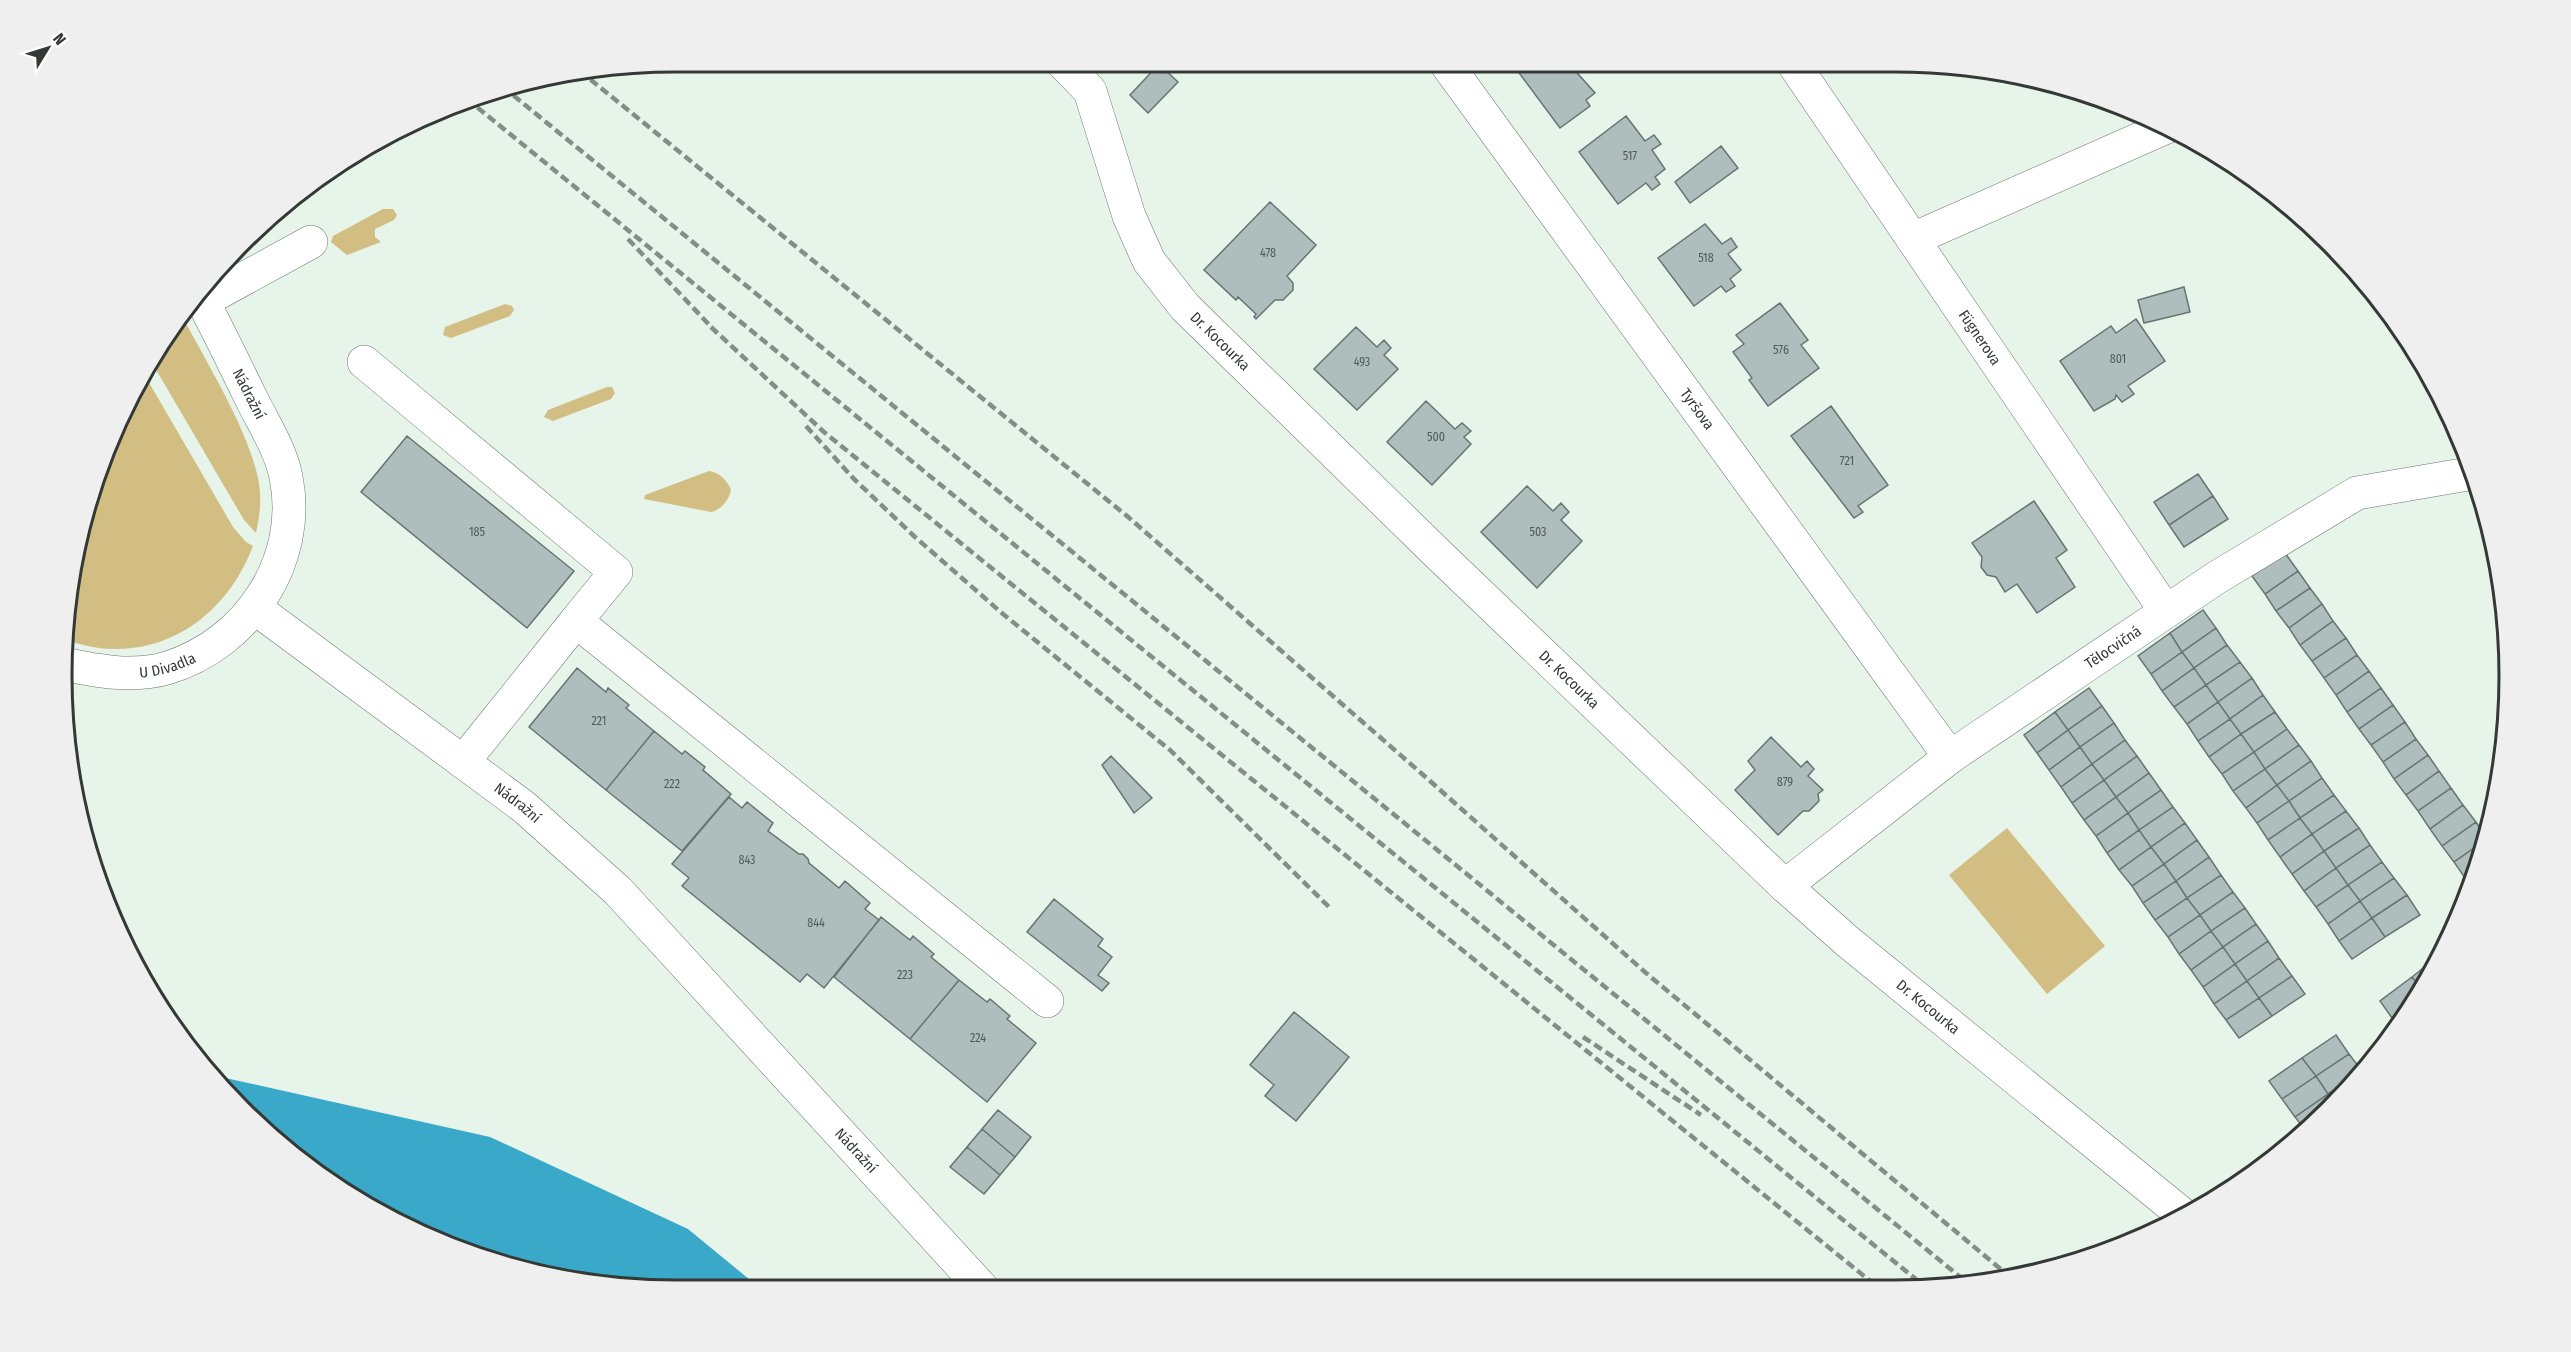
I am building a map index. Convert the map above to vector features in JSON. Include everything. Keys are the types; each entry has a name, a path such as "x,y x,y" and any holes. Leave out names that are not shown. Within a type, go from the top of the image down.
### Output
{"street":[{"name":"Dr. Kocourka","path":"1072,72 1090,91 1129,216 1149,261 1185,307 1440,556 1785,886 1847,941 2177,1210"},
{"name":"Tyršova","path":"1452,72 1950,757"},
{"name":"Fügnerova","path":"1799,72 2165,610"},
{"path":"1913,239 2156,132"},
{"path":"212,290 311,242"},
{"name":"Nádražní","path":"203,301 276,448 286,477 289,527 284,550 272,580 255,608 524,807 618,891 975,1280"},
{"path":"363,362 616,572 463,762"},
{"name":"Tělocvičná","path":"1785,886 1950,757 2165,610 2357,493 2464,475"},
{"name":"U Divadla","path":"72,666 105,673 130,674 165,668 201,655 231,633 255,608"},
{"path":"576,621 1047,1001"}],"shaded area":[{"path":"383,209 393,209 397,215 394,220 375,229 375,237 381,242 347,255 331,242 333,236"},
{"path":"505,304 512,306 514,310 510,316 451,338 443,335 445,327"},
{"path":"186,323 225,395 253,458 260,492 256,533 244,520 156,369"},
{"path":"149,382 233,527 246,542 253,546 232,586 201,619 183,631 163,641 141,647 97,648 73,642 77,597 84,558 104,482 134,409"},
{"path":"612,387 615,393 611,399 553,421 544,417 548,410"},
{"path":"709,471 723,478 731,490 724,504 715,511 644,499 645,495"},
{"path":"2007,828 2105,946 2047,994 1949,875"}],"water":[{"path":"226,1078 490,1137 688,1229 750,1280 636,1279 597,1275 558,1268 482,1248 409,1218 340,1178 278,1130"}],"building":[{"path":"1152,72 1167,72 1178,82 1148,113 1130,95"},
{"path":"1518,72 1576,72 1595,93 1586,100 1590,106 1560,128"},
{"path":"1626,116 1645,141 1654,135 1661,144 1652,150 1665,169 1655,177 1660,184 1652,190 1646,183 1618,204 1579,152"},
{"path":"1721,146 1738,168 1690,203 1675,182"},
{"path":"1270,202 1316,245 1287,276 1293,283 1293,290 1283,300 1275,300 1256,319 1254,317 1256,314 1238,297 1236,300 1204,270"},
{"path":"1705,224 1722,244 1731,238 1737,247 1728,254 1741,270 1730,279 1735,286 1726,292 1721,286 1694,306 1658,258"},
{"path":"2184,287 2190,312 2144,323 2138,300"},
{"path":"1780,303 1808,340 1801,345 1819,368 1768,406 1749,380 1752,378 1733,352 1744,344 1736,335"},
{"path":"2136,319 2165,361 2128,386 2134,394 2122,402 2116,395 2115,399 2094,411 2060,361 2111,326 2116,333"},
{"path":"1356,327 1377,347 1384,340 1391,348 1384,355 1398,369 1357,410 1314,369"},
{"path":"1426,401 1455,429 1462,423 1471,431 1464,437 1471,444 1432,485 1387,442"},
{"path":"1831,406 1888,485 1858,506 1863,512 1854,518 1791,436"},
{"path":"407,436 574,571 527,628 361,492"},
{"path":"2198,474 2213,496 2169,525 2154,502"},
{"path":"1527,486 1553,511 1561,503 1569,512 1561,520 1582,541 1537,588 1481,532"},
{"path":"2213,496 2228,519 2184,547 2169,525"},
{"path":"2034,501 2067,550 2056,558 2075,587 2037,613 2017,584 2005,592 1996,577 1987,575 1981,567 1982,557 1972,543"},
{"path":"2285,553 2298,571 2265,594 2252,576"},
{"path":"2298,571 2310,588 2276,611 2265,594"},
{"path":"2310,588 2322,604 2289,628 2276,611"},
{"path":"2322,604 2333,621 2300,645 2289,628"},
{"path":"2203,610 2216,628 2182,652 2170,633"},
{"path":"2333,621 2346,638 2312,661 2300,645"},
{"path":"2216,628 2227,645 2194,668 2182,652"},
{"path":"2170,633 2182,652 2151,674 2138,656"},
{"path":"2346,638 2357,655 2324,678 2312,661"},
{"path":"2227,645 2240,662 2206,685 2194,668"},
{"path":"2182,652 2194,668 2162,691 2151,674"},
{"path":"2357,655 2369,671 2336,695 2324,678"},
{"path":"2240,662 2252,678 2218,702 2206,685"},
{"path":"577,668 606,692 608,688 629,705 626,708 654,731 606,790 529,727"},
{"path":"2194,668 2206,685 2174,707 2162,691"},
{"path":"2369,671 2381,688 2347,712 2336,695"},
{"path":"2252,678 2263,695 2230,719 2218,702"},
{"path":"2206,685 2218,702 2187,724 2174,707"},
{"path":"2089,688 2102,706 2068,730 2055,712"},
{"path":"2381,688 2393,705 2359,729 2347,712"},
{"path":"2263,695 2275,712 2241,734 2230,719"},
{"path":"2218,702 2230,719 2198,741 2187,724"},
{"path":"2393,705 2405,722 2371,745 2359,729"},
{"path":"2102,706 2114,723 2080,747 2068,730"},
{"path":"2055,712 2068,730 2037,753 2024,735"},
{"path":"2275,712 2287,729 2254,752 2241,734"},
{"path":"2230,719 2241,734 2209,757 2198,741"},
{"path":"2405,722 2416,739 2383,762 2371,745"},
{"path":"2114,723 2125,740 2092,764 2080,747"},
{"path":"2287,729 2299,745 2265,769 2254,752"},
{"path":"2068,730 2080,747 2049,770 2037,753"},
{"path":"654,731 682,754 685,751 705,767 703,770 731,794 682,851 606,790"},
{"path":"2241,734 2254,752 2222,774 2209,757"},
{"path":"1771,737 1801,767 1807,761 1814,769 1808,776 1823,790 1818,794 1819,801 1809,811 1803,811 1778,835 1735,790 1755,770 1748,761"},
{"path":"2416,739 2428,755 2394,779 2383,762"},
{"path":"2125,740 2137,756 2104,780 2092,764"},
{"path":"2299,745 2311,761 2277,785 2265,769"},
{"path":"2080,747 2092,764 2061,787 2049,770"},
{"path":"2254,752 2265,769 2233,791 2222,774"},
{"path":"2428,755 2439,771 2406,795 2394,779"},
{"path":"1111,756 1152,798 1134,813 1102,765"},
{"path":"2137,756 2149,773 2116,797 2104,780"},
{"path":"2311,761 2322,778 2289,801 2277,785"},
{"path":"2092,764 2104,780 2072,803 2061,787"},
{"path":"2265,769 2277,785 2246,808 2233,791"},
{"path":"2439,771 2451,788 2418,811 2406,795"},
{"path":"2149,773 2161,790 2128,813 2116,797"},
{"path":"2322,778 2334,795 2300,818 2289,801"},
{"path":"2104,780 2116,797 2084,820 2072,803"},
{"path":"2277,785 2289,801 2257,823 2246,808"},
{"path":"2451,788 2463,805 2430,829 2418,811"},
{"path":"2161,790 2173,807 2139,830 2128,813"},
{"path":"2334,795 2346,811 2312,834 2300,818"},
{"path":"729,797 742,808 747,802 773,823 768,831 799,854 803,854 809,863 839,888 845,881 870,903 865,909 879,920 824,988 807,974 800,982 682,886 689,878 672,864"},
{"path":"2116,797 2128,813 2096,836 2084,820"},
{"path":"2289,801 2300,818 2268,840 2257,823"},
{"path":"2463,805 2476,822 2442,846 2430,829"},
{"path":"2173,807 2185,823 2151,847 2139,830"},
{"path":"2346,811 2359,828 2324,851 2312,834"},
{"path":"2128,813 2139,830 2107,853 2096,836"},
{"path":"2300,818 2312,834 2280,857 2268,840"},
{"path":"2476,822 2479,827 2473,849 2454,862 2442,846"},
{"path":"2185,823 2197,840 2164,864 2151,847"},
{"path":"2359,828 2370,845 2336,868 2324,851"},
{"path":"2139,830 2151,847 2119,870 2107,853"},
{"path":"2312,834 2324,851 2292,874 2280,857"},
{"path":"2197,840 2209,857 2176,881 2164,864"},
{"path":"2370,845 2382,862 2348,885 2336,868"},
{"path":"2151,847 2164,864 2132,886 2119,870"},
{"path":"2473,849 2464,877 2454,862"},
{"path":"2324,851 2336,868 2304,891 2292,874"},
{"path":"2209,857 2221,875 2187,898 2176,881"},
{"path":"2382,862 2394,878 2360,901 2348,885"},
{"path":"2164,864 2176,881 2143,903 2132,886"},
{"path":"2336,868 2348,885 2316,907 2304,891"},
{"path":"2221,875 2233,892 2200,915 2187,898"},
{"path":"2394,878 2407,895 2372,918 2360,901"},
{"path":"2176,881 2187,898 2155,920 2143,903"},
{"path":"2348,885 2360,901 2328,924 2316,907"},
{"path":"2233,892 2245,908 2211,931 2200,915"},
{"path":"2407,895 2420,915 2385,937 2372,918"},
{"path":"2187,898 2200,915 2168,937 2155,920"},
{"path":"1054,899 1103,939 1098,946 1112,957 1098,975 1109,983 1102,991 1027,932"},
{"path":"2360,901 2372,918 2339,941 2328,924"},
{"path":"2245,908 2256,924 2223,947 2211,931"},
{"path":"2200,915 2211,931 2179,954 2168,937"},
{"path":"881,917 910,940 913,936 934,954 931,957 959,980 910,1039 834,977"},
{"path":"2372,918 2385,937 2352,959 2339,941"},
{"path":"2256,924 2268,941 2235,964 2223,947"},
{"path":"2211,931 2223,947 2191,970 2179,954"},
{"path":"2268,941 2279,958 2247,981 2235,964"},
{"path":"2223,947 2235,964 2203,987 2191,970"},
{"path":"2279,958 2292,976 2259,998 2247,981"},
{"path":"2235,964 2247,981 2214,1004 2203,987"},
{"path":"2424,968 2416,982 2412,977"},
{"path":"2292,976 2305,994 2272,1016 2259,998"},
{"path":"2412,977 2416,982 2392,1018 2380,1001"},
{"path":"959,980 987,1002 990,999 1010,1016 1007,1019 1036,1043 987,1102 910,1039"},
{"path":"2247,981 2259,998 2226,1020 2214,1004"},
{"path":"2259,998 2272,1016 2239,1038 2226,1020"},
{"path":"1294,1012 1349,1057 1296,1121 1265,1096 1274,1085 1250,1065"},
{"path":"2336,1035 2349,1054 2316,1076 2302,1058"},
{"path":"2349,1054 2357,1064 2328,1094 2316,1076"},
{"path":"2302,1058 2316,1076 2282,1099 2269,1081"},
{"path":"2316,1076 2328,1094 2295,1117 2282,1099"},
{"path":"2328,1094 2329,1095 2300,1123 2295,1117"},
{"path":"998,1110 1031,1137 1015,1157 982,1129"},
{"path":"982,1129 1015,1157 1000,1175 967,1147"},
{"path":"967,1147 1000,1175 984,1194 950,1167"}],"railway":[{"path":"589,78 1127,516 1646,973 2002,1270"},
{"path":"513,95 1960,1276"},
{"path":"476,106 1916,1279"},
{"path":"628,239 717,333"},
{"path":"711,327 824,432 1869,1280"},
{"path":"806,426 854,479 915,537 1003,614 1170,750 1331,909"},
{"path":"1583,1037 1701,1115"}]}
